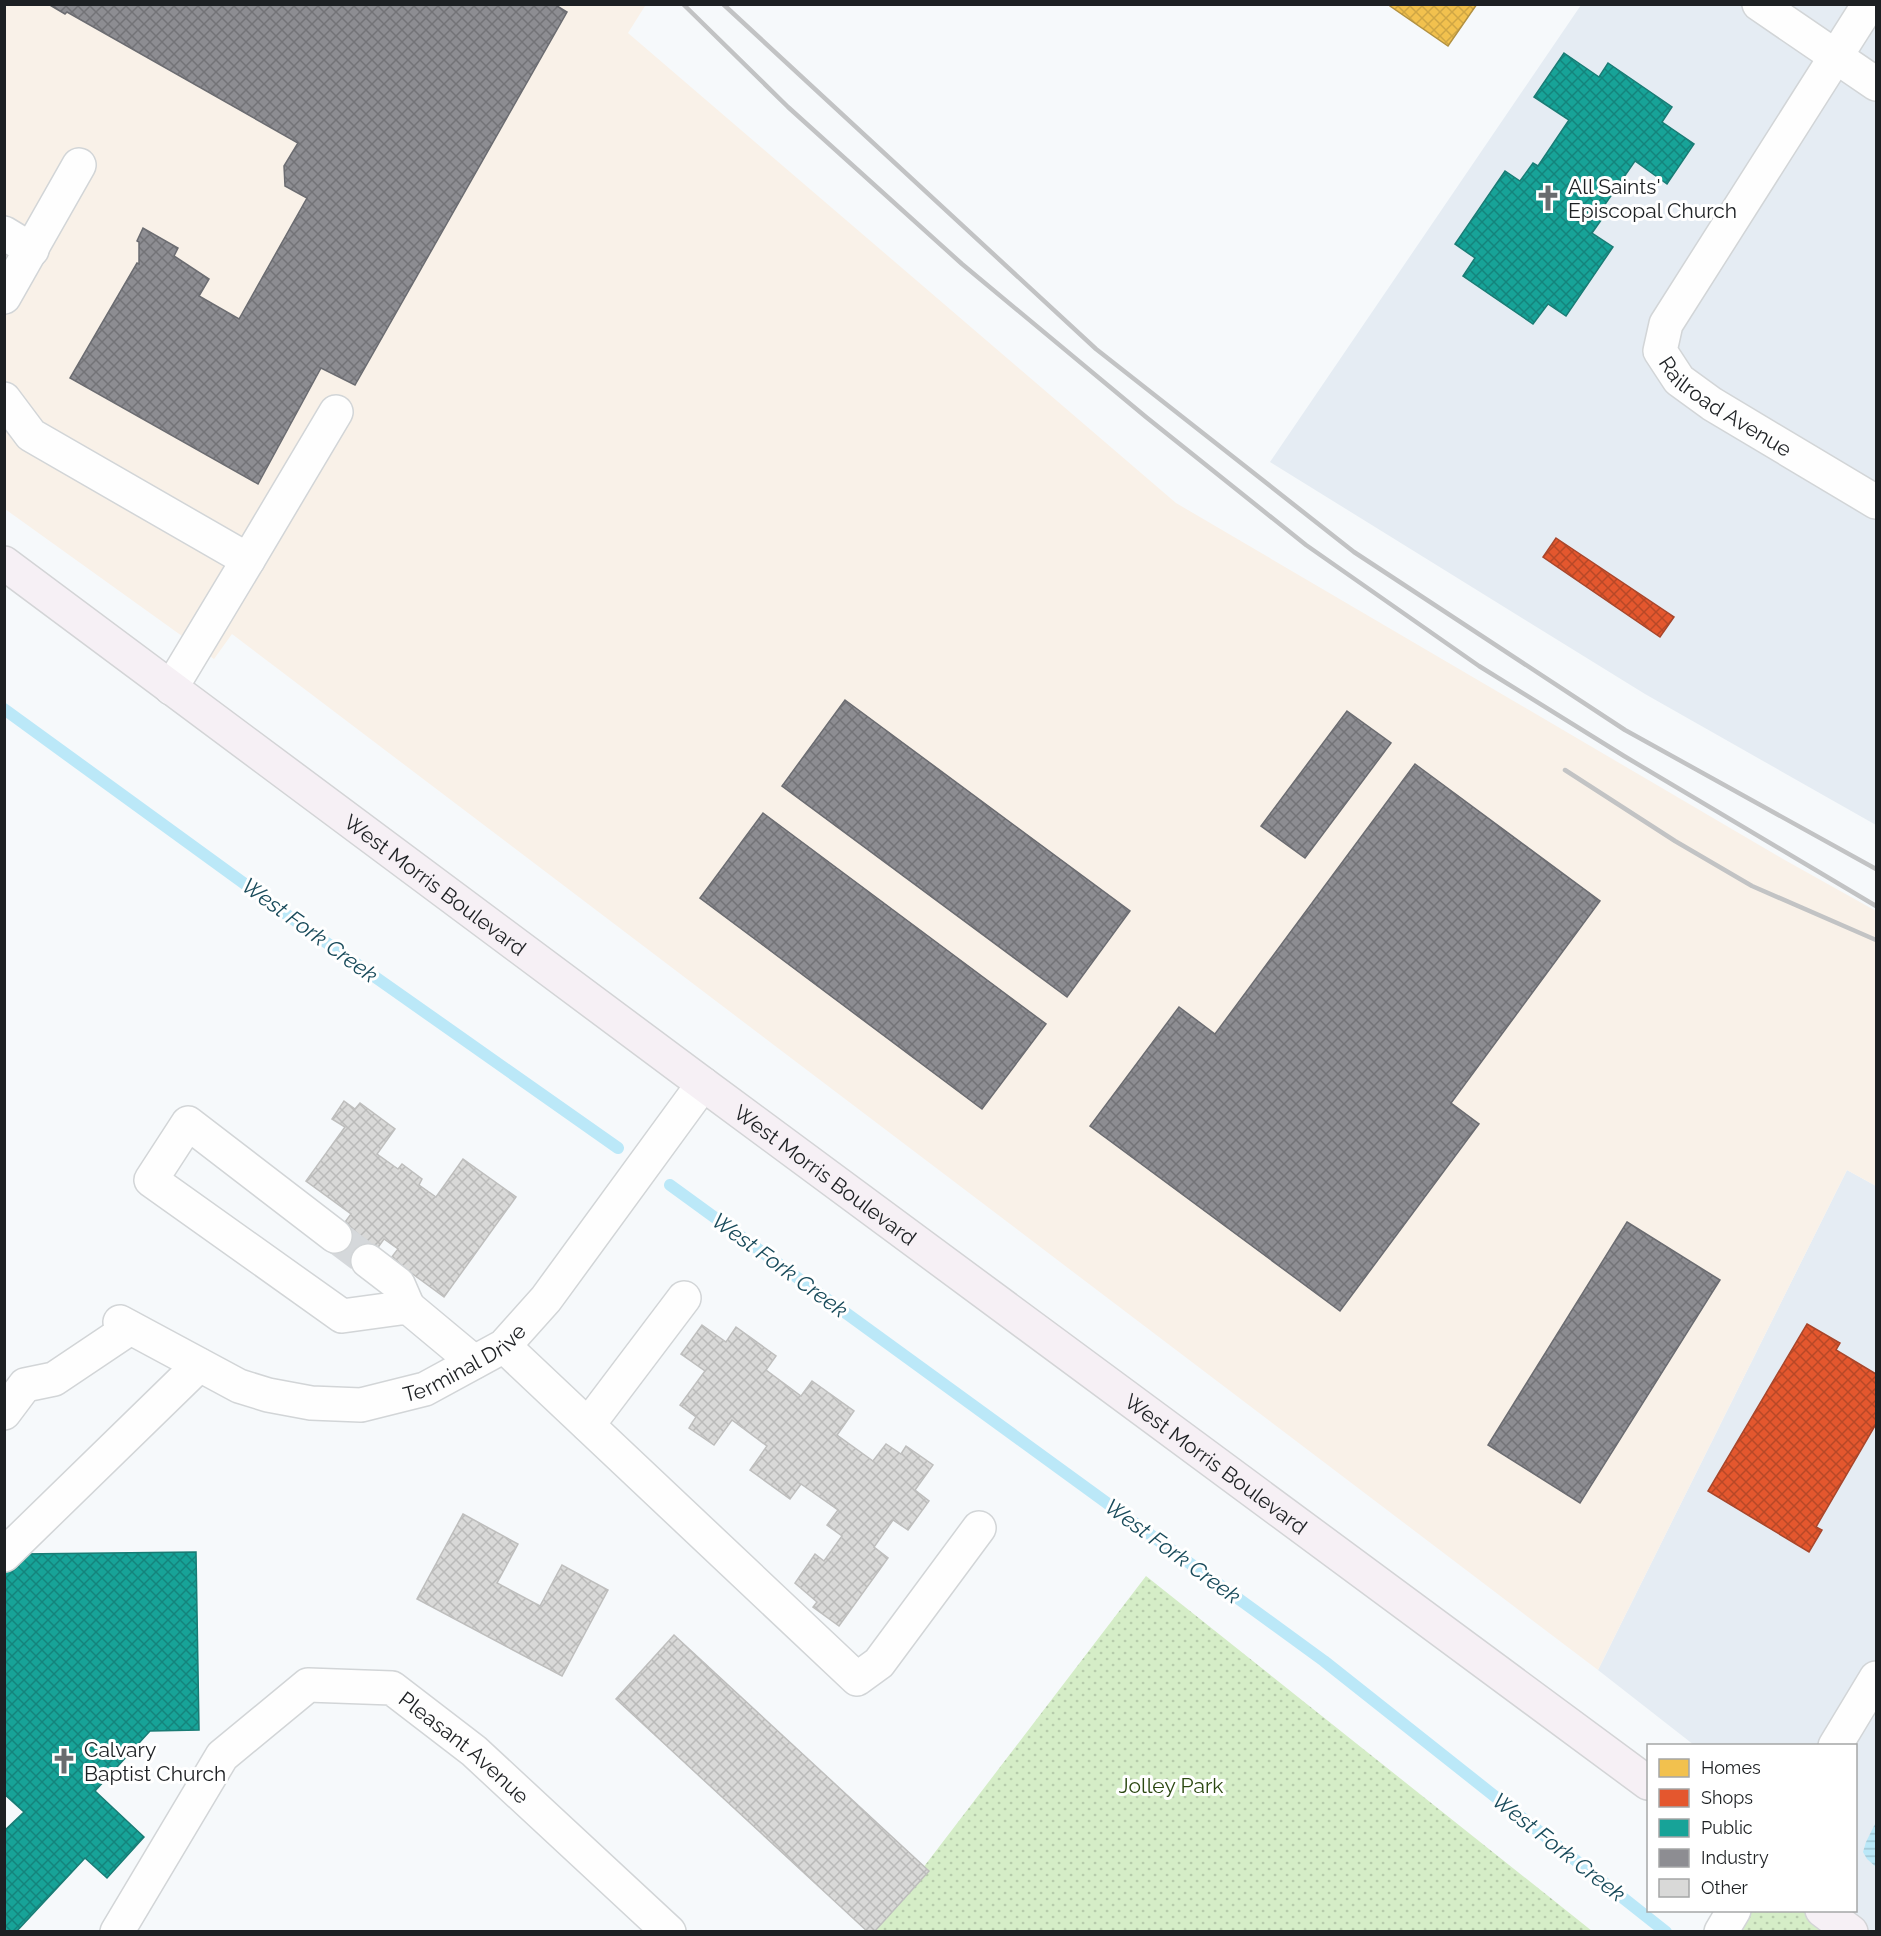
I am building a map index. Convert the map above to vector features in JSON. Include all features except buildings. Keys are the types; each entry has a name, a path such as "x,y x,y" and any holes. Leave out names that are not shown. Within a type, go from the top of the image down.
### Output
{"main road":[{"name":"West Morris Boulevard","path":"4,563 703,1084 1647,1782"},
{"path":"1823,1912 1851,1932"}],"street":[{"path":"1759,4 1876,84"},
{"name":"Railroad Avenue","path":"1869,4 1665,324 1660,351 1679,380 1713,404 1876,502"},
{"path":"4,297 80,165"},
{"path":"4,233 32,250"},
{"path":"4,399 31,435 248,560"},
{"path":"171,688 336,412"},
{"name":"Terminal Drive","path":"4,1413 25,1384 54,1379 125,1325 239,1386 268,1395 310,1403 361,1405 425,1389 504,1346 546,1299 703,1084"},
{"path":"335,1236 188,1123 151,1180 342,1316 408,1307"},
{"path":"368,1261 398,1284 408,1307 474,1362"},
{"path":"588,1425 684,1298"},
{"path":"504,1346 857,1679 879,1663 980,1528"},
{"path":"4,1555 200,1365"},
{"path":"1836,1744 1876,1678"},
{"name":"Pleasant Avenue","path":"117,1932 222,1756 308,1685 392,1688 474,1751 669,1932"}],"shaded area":[{"path":"5,5 643,5 645,6 628,33 1176,503 1783,859 1876,911 1876,1186 1847,1170 1598,1670 232,634 214,659 5,509"},
{"path":"1581,5 1876,5 1876,825 1645,694 1270,462"},
{"path":"1847,1170 1876,1186 1876,1931 1772,1931 1785,1912 1857,1912 1857,1744 1693,1744 1598,1670"}],"green space":[{"name":"Jolley Park","path":"1146,1576 1592,1931 874,1932"},
{"path":"1733,1912 1826,1912 1855,1932 1721,1932"}],"water":[{"path":"1876,1822 1876,1867 1863,1852"}],"waterway":[{"name":"West Fork Creek","path":"4,709 297,922 618,1148"},
{"name":"West Fork Creek","path":"670,1185 1324,1661 1666,1932"}],"tunnel":[{"path":"335,1236 368,1261"}],"railway":[{"path":"683,4 788,107 962,264 1146,417 1306,545 1479,666 1624,756 1876,906"},
{"path":"723,4 1096,349 1354,552 1625,730 1876,869"},
{"path":"1565,770 1675,841 1752,886 1876,940"}],"place":[{"name":"All Saints' Episcopal Church","path":"1548,198"},
{"name":"Calvary Baptist Church","path":"64,1761"}]}
